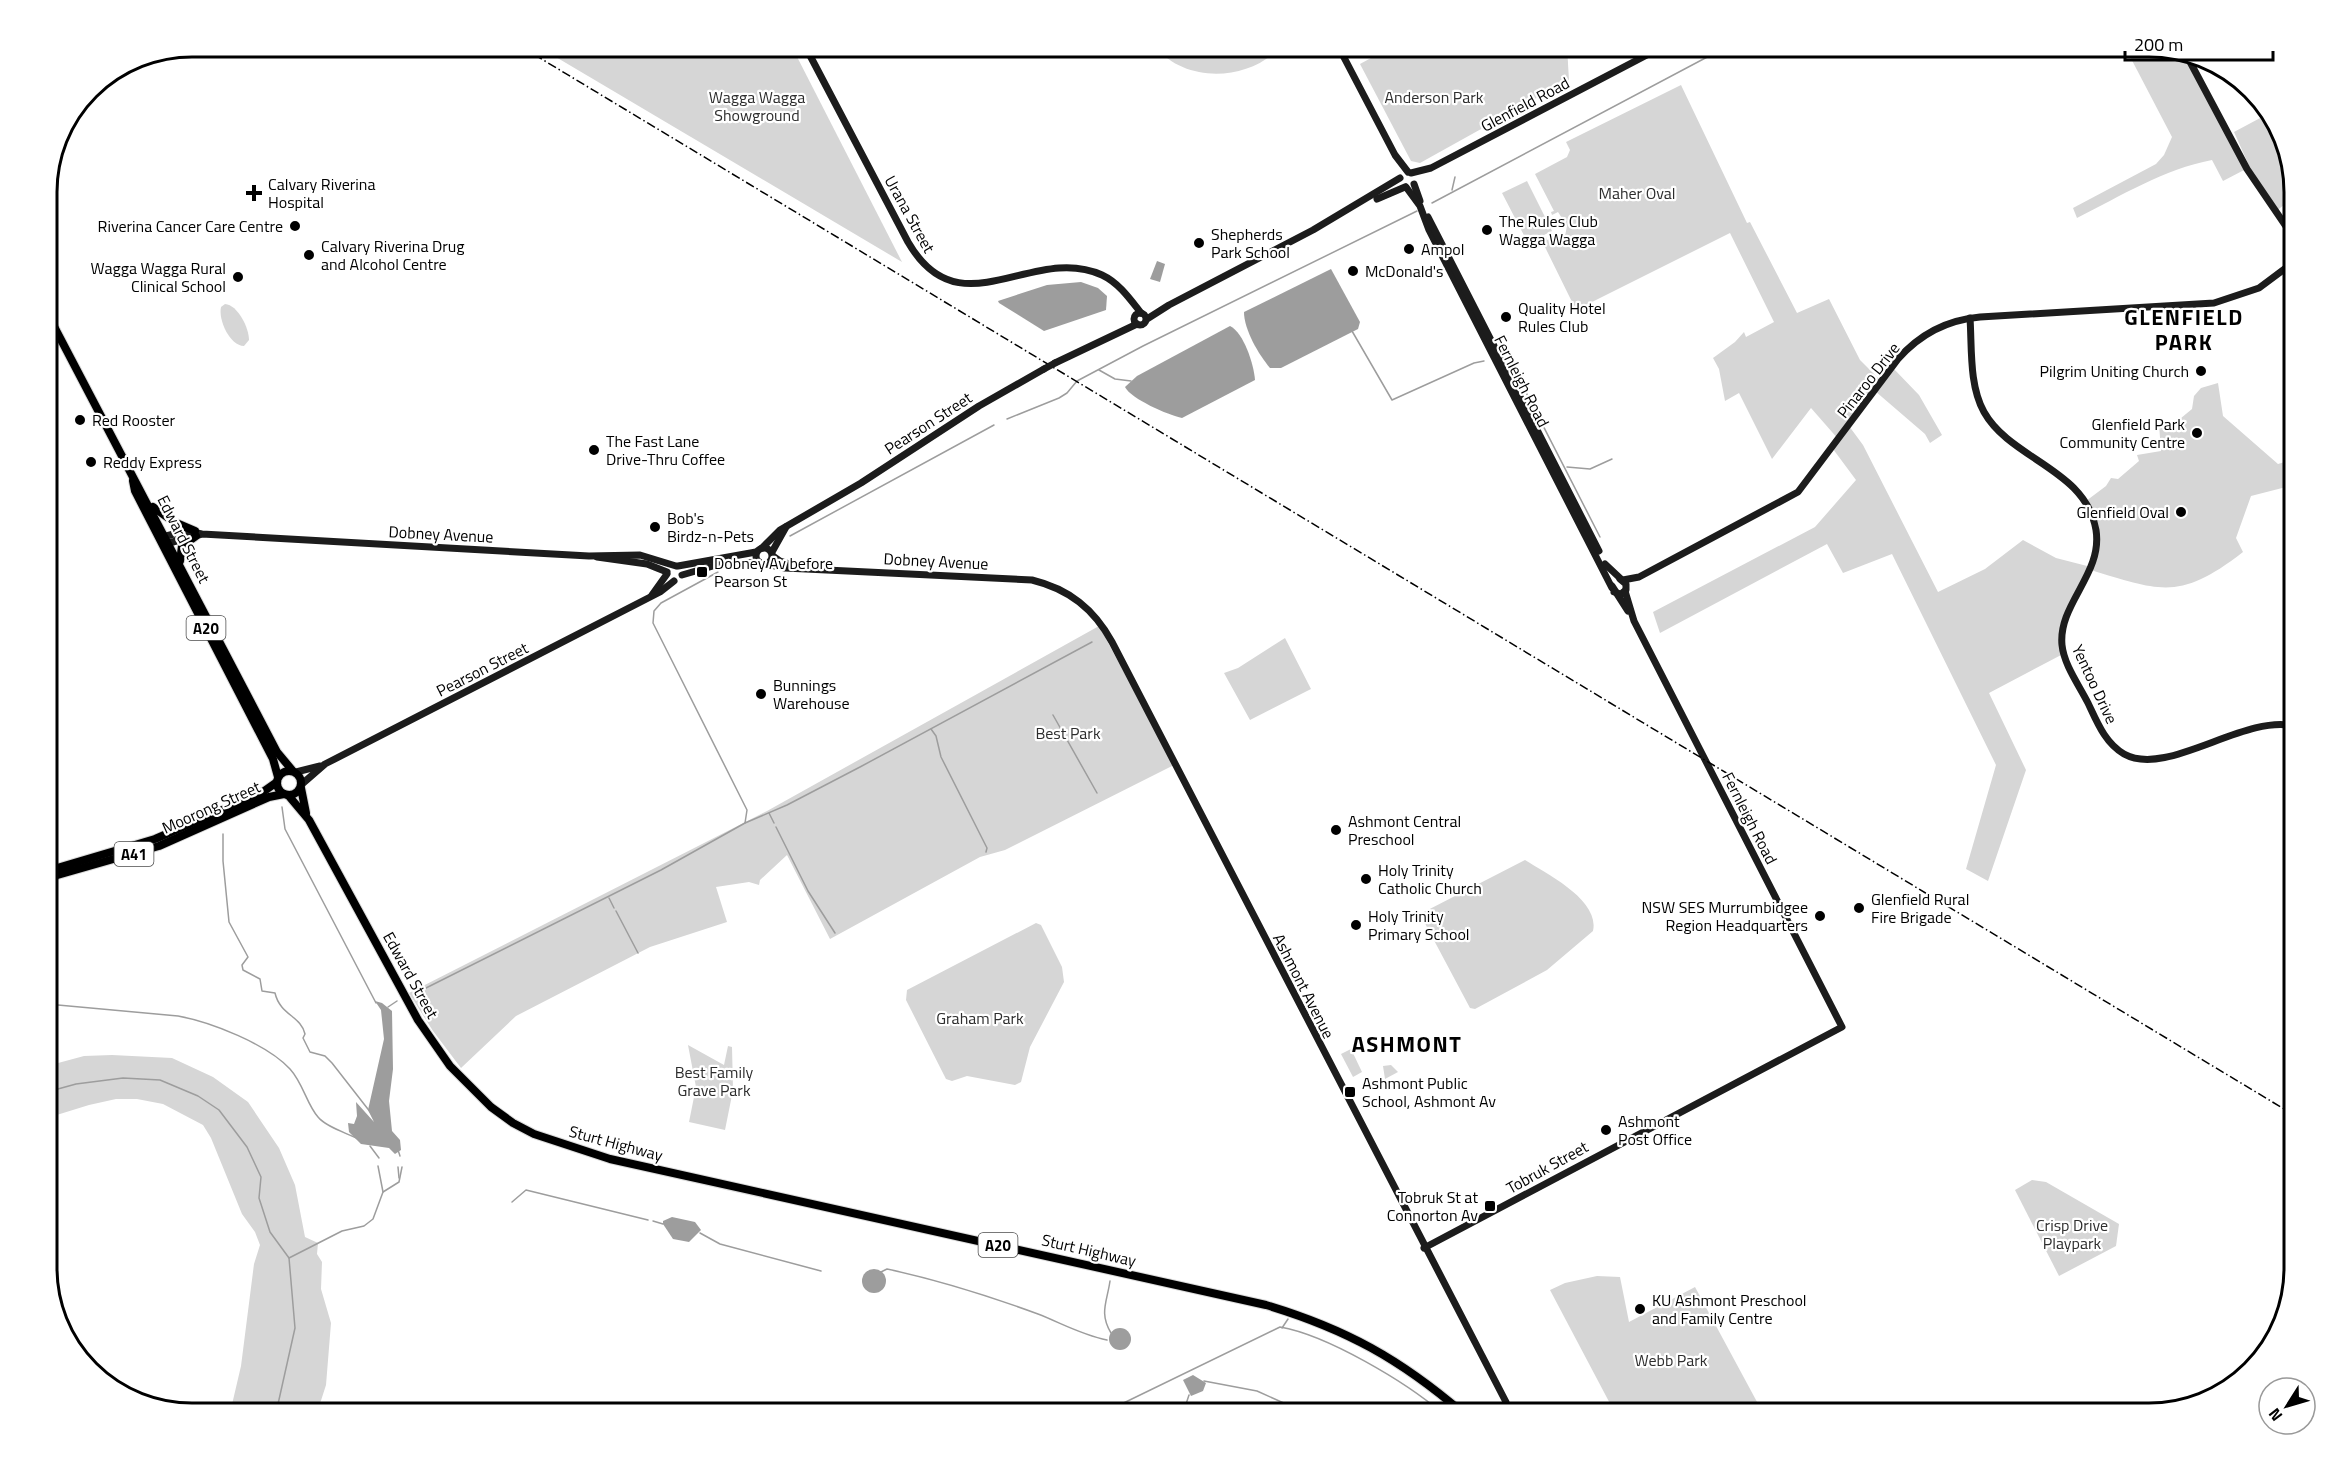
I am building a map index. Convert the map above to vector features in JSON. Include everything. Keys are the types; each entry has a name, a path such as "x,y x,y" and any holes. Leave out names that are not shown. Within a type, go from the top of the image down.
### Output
{"highway":[{"name":"Edward Street","path":"57,332 133,480 148,503 273,759 278,779"},
{"name":"Edward Street","path":"133,480 135,491 181,566 277,752 294,771"},
{"path":"148,503 174,522 198,534 182,546 179,554 181,566"},
{"name":"A41","path":"278,779 284,772 294,771"},
{"name":"A20","path":"294,771 301,777 301,786"},
{"name":"A20","path":"278,779 286,794"},
{"name":"Moorong Street","path":"57,868 155,840 260,794 278,779"},
{"name":"Edward Street","path":"301,786 309,820"},
{"name":"A41","path":"286,794 295,794 301,786"},
{"name":"Edward Street","path":"286,794 309,820 434,1045 467,1085 513,1123"},
{"name":"Moorong Street","path":"57,875 159,846 269,797 286,794"},
{"name":"Sturt Highway","path":"513,1123 534,1134 610,1159 1255,1302 1309,1318 1350,1335 1391,1358 1449,1403"}],"street":[{"name":"Urana Street","path":"811,57 908,242 919,260 933,272 956,283 981,285 1047,268 1069,267 1103,275 1126,294 1140,317"},
{"path":"1344,57 1405,175"},
{"name":"Glenfield Road","path":"1405,175 1431,168 1643,57"},
{"path":"2191,64 2253,178 2284,222"},
{"name":"Glenfield Road","path":"1415,183 1431,168"},
{"name":"Fernleigh Road","path":"1405,175 1415,183 1419,200 1606,565 1622,580 1634,621"},
{"name":"Fernleigh Road","path":"1405,175 1405,187 1420,206 1429,230 1613,590 1634,621 1842,1027"},
{"name":"Pearson Street","path":"1313,230 1405,175"},
{"name":"Pearson Street","path":"759,550 786,527 861,483 979,406 1044,369 1140,317 1169,305 1313,230 1415,183"},
{"name":"Pinaroo Drive","path":"1626,590 1639,577 1798,492 1905,352 1938,328 1970,318 2214,303 2259,288 2284,270"},
{"name":"Yentoo Drive","path":"1970,318 1975,384 1983,411 2000,432 2073,487 2085,501 2094,520 2097,540 2094,559 2067,618 2062,647 2066,661 2108,740 2125,754 2153,759 2264,726 2284,726"},
{"path":"759,550 762,563 772,554 786,527"},
{"name":"Dobney Avenue","path":"165,540 186,531 198,534 589,556 640,555 677,566 759,550 772,554 780,561 801,567"},
{"path":"589,556 647,564 667,573 674,581"},
{"name":"Dobney Avenue","path":"682,575 713,566 762,563 778,568 801,567 1020,579 1044,583 1067,593"},
{"path":"677,566 682,575"},
{"name":"Pearson Street","path":"650,597 667,573 677,566"},
{"name":"Pearson Street","path":"294,771 325,764 650,597 682,575"},
{"name":"Pinaroo Drive","path":"1622,580 1639,577"},
{"path":"1622,580 1614,581 1613,590 1619,594 1626,590"},
{"name":"Ashmont Avenue","path":"1067,593 1096,616 1112,642 1505,1403"},
{"name":"Pearson Street","path":"301,786 325,764"},
{"name":"Tobruk Street","path":"1424,1248 1842,1027"}],"green space":[{"name":"Wagga Wagga Showground","path":"556,57 797,57 902,262"},
{"path":"1166,57 1268,57 1252,67 1218,74 1183,67"},
{"name":"Anderson Park","path":"1373,57 1568,57 1569,80 1420,163 1411,161 1360,64"},
{"path":"2130,57 2167,58 2188,63 2246,169 2223,181 2212,160 2194,164 2143,184 2077,218 2073,208 2156,164 2164,155 2172,137"},
{"name":"Maher Oval","path":"1681,85 1747,223 1750,222 1797,313 1829,299 1860,360 1882,382 1893,368 1919,395 1942,435 1930,443 1925,434 1875,391 1849,426 1863,445 1938,592 1985,569 2023,540 2056,558 2091,567 2063,625 2063,654 1989,693 2026,770 1988,881 1966,869 1996,765 1892,554 1843,573 1827,544 1660,633 1653,612 1815,527 1856,480 1833,449 1839,440 1811,408 1772,459 1739,393 1725,401 1719,369 1713,358 1735,342 1744,332 1746,337 1774,322 1730,233 1576,310 1543,243 1546,237 1547,240 1555,236 1557,240 1565,236 1567,226 1558,212 1552,215 1551,212 1554,211 1535,174 1567,157 1570,150 1566,142"},
{"path":"2261,117 2266,124 2274,140 2284,183 2284,205 2275,212 2259,188 2234,132"},
{"path":"1527,181 1552,231 1528,243 1502,193"},
{"path":"225,304 234,308 245,324 249,340 244,346 234,342 223,325 221,307"},
{"path":"2218,383 2223,416 2278,464 2284,462 2284,488 2251,496 2236,538 2243,552 2203,578 2186,585 2154,587 2091,570 2097,540 2086,501 2106,486 2111,478 2118,479 2139,461 2137,455 2161,451 2159,424 2175,423 2192,409 2194,396 2201,388"},
{"name":"Best Park","path":"1099,626 1174,765 1005,850 980,857 830,939 787,855 760,880 759,885 749,882 716,887 727,922 650,947 516,1016 461,1068 433,1031 409,993 767,811"},
{"path":"1285,638 1311,689 1250,720 1224,673 1238,668"},
{"path":"1525,860 1558,880 1580,899 1593,920 1593,931 1547,970 1475,1009 1470,1008 1420,914"},
{"name":"Graham Park","path":"1036,923 1041,925 1062,967 1064,982 1030,1047 1021,1082 1015,1085 967,1076 952,1081 946,1079 906,1000 907,990"},
{"name":"Best Family Grave Park","path":"688,1045 724,1065 728,1046 732,1047 733,1090 725,1130 689,1122 696,1087"},
{"path":"1351,1049 1362,1072 1353,1077 1341,1054"},
{"path":"84,1056 172,1058 213,1077 248,1102 279,1148 295,1185 305,1237 318,1243 317,1254 322,1262 321,1289 331,1323 326,1385 320,1403 232,1403 241,1366 254,1264 260,1245 255,1232 242,1214 211,1138 203,1125 163,1104 137,1099 116,1099 57,1115 57,1063"},
{"path":"1391,1065 1398,1072 1385,1079 1383,1066"},
{"name":"Crisp Drive Playpark","path":"2032,1180 2046,1182 2119,1224 2116,1246 2059,1276 2015,1190"},
{"name":"Webb Park","path":"1597,1276 1620,1277 1629,1322 1695,1287 1758,1403 1610,1403 1550,1290 1565,1283"}],"shaded area":[{"path":"1157,261 1165,264 1160,282 1150,279"},
{"path":"1331,269 1360,322 1358,329 1281,368 1270,368 1253,342 1244,312"},
{"path":"1081,282 1098,288 1107,296 1106,310 1044,331 998,301 1047,285"},
{"path":"1230,326 1244,342 1253,366 1255,380 1182,418 1142,401 1125,387 1137,376"},
{"path":"375,1001 382,1003 392,1011 393,1069 389,1101 392,1131 400,1140 401,1150 395,1154 389,1148 361,1144 349,1132 348,1123 354,1124 357,1116 356,1102 374,1122 368,1110 384,1039 381,1010"},
{"path":"672,1217 695,1222 701,1230 689,1242 673,1239 663,1224 663,1221"},
{"path":"874,1269 882,1273 886,1281 882,1289 874,1293 866,1289 862,1281 866,1273"},
{"path":"1120,1328 1128,1331 1131,1339 1128,1347 1120,1350 1112,1347 1109,1339 1112,1331"},
{"path":"1193,1375 1206,1383 1203,1391 1191,1396 1183,1380"}],"waterway":[{"path":"1432,203 1707,57"},
{"path":"1452,190 1455,177"},
{"path":"1007,419 1059,398 1067,393 1077,381 1143,346 1417,211"},
{"path":"1352,331 1392,400 1474,363 1484,361"},
{"path":"1508,364 1513,367 1514,362"},
{"path":"1513,367 1600,537"},
{"path":"1099,370 1115,379 1131,381"},
{"path":"790,536 994,425"},
{"path":"1567,467 1590,469 1612,459"},
{"path":"416,993 661,870 745,823 747,810 653,623 654,611 661,603 718,572"},
{"path":"745,823 787,805 860,767 1092,642"},
{"path":"1053,715 1097,793"},
{"path":"931,729 936,736 941,757 987,848 986,852"},
{"path":"282,807 285,829 376,1003"},
{"path":"769,813 774,823"},
{"path":"776,827 808,891 835,933"},
{"path":"223,834 223,861 229,922 248,957 242,965 243,970 260,979 262,991 275,993 281,1006 303,1028 305,1034 303,1038 310,1052 325,1056 371,1113"},
{"path":"609,898 614,908"},
{"path":"616,911 638,953"},
{"path":"388,1007 397,1001"},
{"path":"57,1005 178,1016 238,1035 267,1051 290,1069 314,1112 322,1121 358,1139"},
{"path":"57,1089 76,1084 123,1078 160,1080 198,1096 219,1110 247,1147 261,1177 259,1198 270,1232 289,1258 295,1328 278,1403"},
{"path":"370,1146 379,1158"},
{"path":"398,1150 400,1156"},
{"path":"289,1258 342,1231 364,1226 373,1219 383,1192 378,1166"},
{"path":"398,1167 399,1178"},
{"path":"383,1192 399,1182 402,1167"},
{"path":"512,1202 526,1190 648,1220"},
{"path":"653,1221 663,1224"},
{"path":"700,1233 720,1244 821,1271"},
{"path":"881,1272 887,1269 963,1289 1020,1307 1080,1332 1107,1340"},
{"path":"1110,1281 1105,1319 1111,1333"},
{"path":"1282,1328 1288,1319"},
{"path":"1124,1403 1280,1327 1320,1339 1365,1361 1430,1403"},
{"path":"1204,1381 1257,1391 1284,1403"},
{"path":"1186,1403 1189,1395"}],"railway":[{"path":"538,57 2284,1109"}],"place":[{"name":"Calvary Riverina Hospital","path":"254,193"},
{"name":"Riverina Cancer Care Centre","path":"295,226"},
{"name":"The Rules Club Wagga Wagga","path":"1487,230"},
{"name":"Shepherds Park School","path":"1199,243"},
{"name":"Ampol","path":"1409,249"},
{"name":"Calvary Riverina Drug and Alcohol Centre","path":"309,255"},
{"name":"McDonald's","path":"1353,271"},
{"name":"Wagga Wagga Rural Clinical School","path":"238,277"},
{"name":"Quality Hotel Rules Club","path":"1506,317"},
{"name":"Pilgrim Uniting Church","path":"2201,371"},
{"name":"Red Rooster","path":"80,420"},
{"name":"Glenfield Park Community Centre","path":"2197,433"},
{"name":"The Fast Lane Drive-Thru Coffee","path":"594,450"},
{"name":"Reddy Express","path":"91,462"},
{"name":"Glenfield Oval","path":"2181,512"},
{"name":"Bob's Birdz-n-Pets","path":"655,527"},
{"name":"Dobney Av before Pearson St","path":"702,572"},
{"name":"Bunnings Warehouse","path":"761,694"},
{"name":"Ashmont Central Preschool","path":"1336,830"},
{"name":"Holy Trinity Catholic Church","path":"1366,879"},
{"name":"Glenfield Rural Fire Brigade","path":"1859,908"},
{"name":"NSW SES Murrumbidgee Region Headquarters","path":"1820,916"},
{"name":"Holy Trinity Primary School","path":"1356,925"},
{"name":"Ashmont Public School, Ashmont Av","path":"1350,1092"},
{"name":"Ashmont Post Office","path":"1606,1130"},
{"name":"Tobruk St at Connorton Av","path":"1490,1206"},
{"name":"KU Ashmont Preschool and Family Centre","path":"1640,1309"}],"district":[{"name":"GLENFIELD PARK","path":"2184,330"},
{"name":"ASHMONT","path":"1407,1044"}]}
